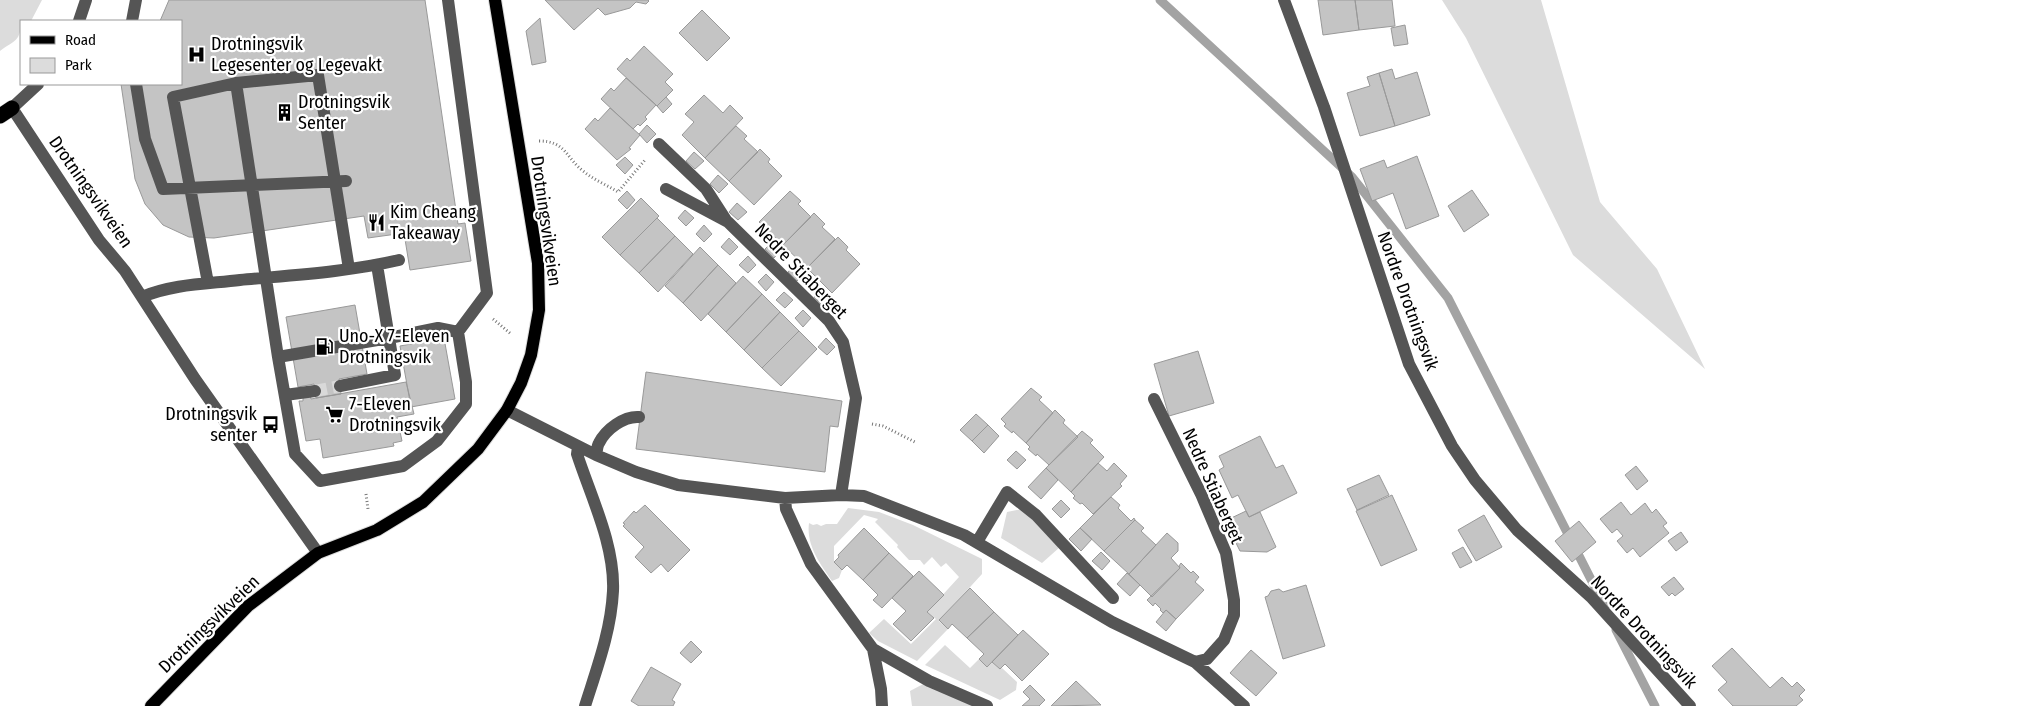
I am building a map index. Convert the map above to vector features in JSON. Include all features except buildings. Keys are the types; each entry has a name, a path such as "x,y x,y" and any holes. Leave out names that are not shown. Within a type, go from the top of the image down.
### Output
{"main road":[{"name":"Drotningsvikveien","path":"152,706 248,606 318,553 377,530 423,502 478,449 507,410 521,383 531,355 539,310 538,263 496,0"}],"street":[{"path":"79,20 86,0"},
{"path":"132,20 136,0"},
{"path":"236,83 278,358 295,454 320,481 404,466 437,441 466,404 466,382 458,332 487,293 448,0"},
{"name":"Nordre Drotningsvik","path":"1284,0 1324,107 1408,364 1452,446 1475,480 1517,530 1591,597 1690,706"},
{"path":"208,284 173,97 236,83 318,75 349,269"},
{"path":"4,110 37,85"},
{"path":"136,85 145,139 163,188 346,181"},
{"name":"Drotningsvikveien","path":"4,110 99,240 125,271 195,379 318,553"},
{"name":"Nedre Stiaberget","path":"659,144 706,189 728,222 829,321 843,342 856,398 841,495"},
{"name":"Nedre Stiaberget","path":"666,189 728,222"},
{"path":"142,297 159,290 349,269 399,260"},
{"path":"340,386 395,376 377,265"},
{"path":"278,358 438,328 458,332"},
{"path":"285,395 315,391"},
{"name":"Nedre Stiaberget","path":"1154,400 1201,494 1226,553 1234,600 1234,615 1224,640 1206,658 1196,662"},
{"path":"507,410 596,455 636,472 678,485 785,498 841,495 864,496 964,535 1112,622 1196,662 1244,706"},
{"path":"596,455 599,442 614,424 632,416 639,417"},
{"path":"578,447 577,454 611,561 613,590 608,632 585,706"},
{"path":"977,542 1007,492 1036,515 1112,598"},
{"path":"785,498 786,509 811,564 873,650 881,689 882,706"},
{"path":"873,650 929,681 987,706"}],"path":[{"path":"539,141 550,141 557,144 565,150 585,173 618,192 659,144"},
{"path":"499,323 511,334"},
{"path":"886,428 915,442"}],"green space":[{"path":"0,0 42,0 32,20 20,20 20,33 16,39 0,51"},
{"path":"1442,0 1541,0 1600,202 1657,269 1705,369 1573,255 1466,38"},
{"path":"848,508 879,512 913,525 982,559 982,574 939,621 948,629 917,661 878,641 869,633 884,619 911,644 936,619 927,612 959,577 946,563 941,567 932,557 924,565 920,560 909,560 897,547 898,545 875,522 878,519 864,515 834,546 834,562 842,570 839,578 832,581 812,547 809,523 821,526 837,524"},
{"path":"1022,509 1060,547 1042,563 1001,538 1007,512"},
{"path":"945,645 970,668 979,659 987,667 992,662 1000,669 1002,668 1017,682 1016,690 1000,700 925,665"},
{"path":"929,681 983,706 912,706 910,691"}],"waterway":[{"path":"1160,0 1352,177 1448,298 1605,607"},
{"path":"1616,630 1655,706"}],"tunnel":[{"path":"315,391 340,386"}],"place":[{"name":"Drotningsvik Legesenter og Legevakt","path":"197,54"},
{"name":"Drotningsvik Senter","path":"284,112"},
{"name":"Kim Cheang Takeaway","path":"376,222"},
{"name":"Uno-X 7-Eleven Drotningsvik","path":"325,346"},
{"name":"7-Eleven Drotningsvik","path":"335,414"},
{"name":"Drotningsvik senter","path":"271,424"}]}
